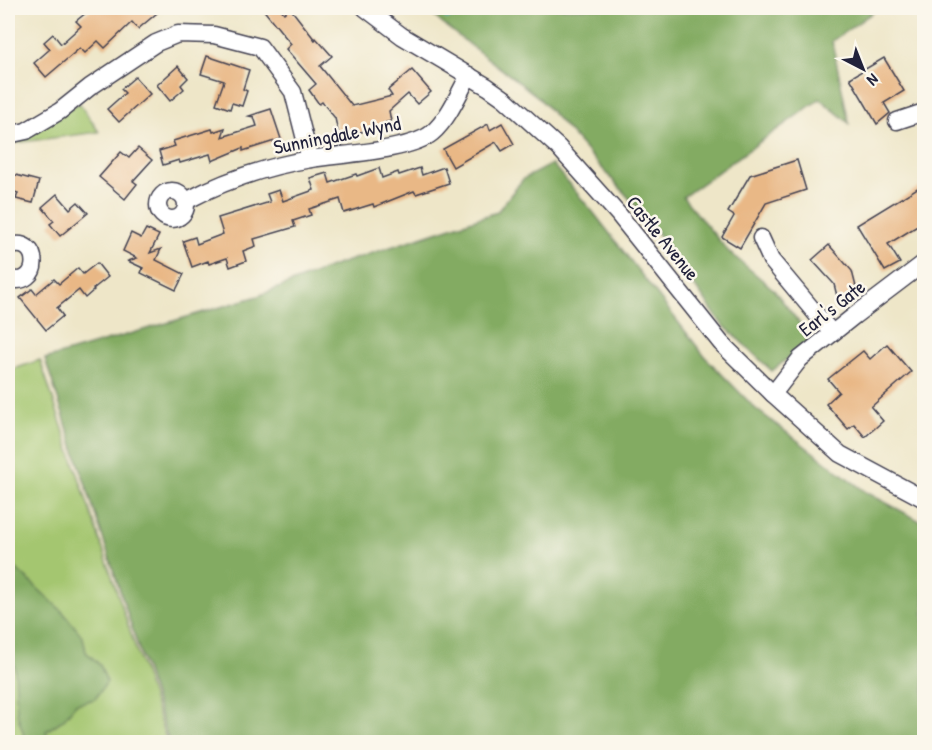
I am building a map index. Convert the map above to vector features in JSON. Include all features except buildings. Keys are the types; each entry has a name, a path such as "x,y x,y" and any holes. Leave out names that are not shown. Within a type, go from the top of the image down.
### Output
{"street":[{"name":"Castle Avenue","path":"364,8 402,36 506,99 559,148 619,215 721,343 773,394 840,454 924,499"},
{"path":"8,135 26,131 60,111 90,87 156,43 178,34 214,35 260,47 293,93 310,159"},
{"name":"Sunningdale Wynd","path":"186,201 207,190 266,170 310,159 402,146 430,134 449,113 468,75"},
{"path":"897,121 924,112"},
{"path":"761,238 771,260 832,333"},
{"path":"8,247 14,245 25,247 30,250 34,261 31,273 26,277 15,280 8,278"},
{"name":"Earl's Gate","path":"773,394 800,360 924,263"}],"green space":[{"path":"425,8 879,8 832,41 849,123 820,99 683,197 728,251 773,289 812,339 772,371 721,323 645,216 538,97"},
{"path":"79,103 99,132 8,144 8,140"},
{"path":"552,164 593,212 706,358 756,409 866,492 924,523 924,742 169,742 45,359 258,296 336,265 497,212 523,179"},
{"path":"40,360 167,742 8,742 8,371"},
{"path":"8,561 63,612 83,637 86,652 100,665 107,682 95,699 76,704 63,720 46,731 50,742 26,742 17,714 15,669 8,640"}],"waterway":[{"path":"447,17 477,8"}]}
